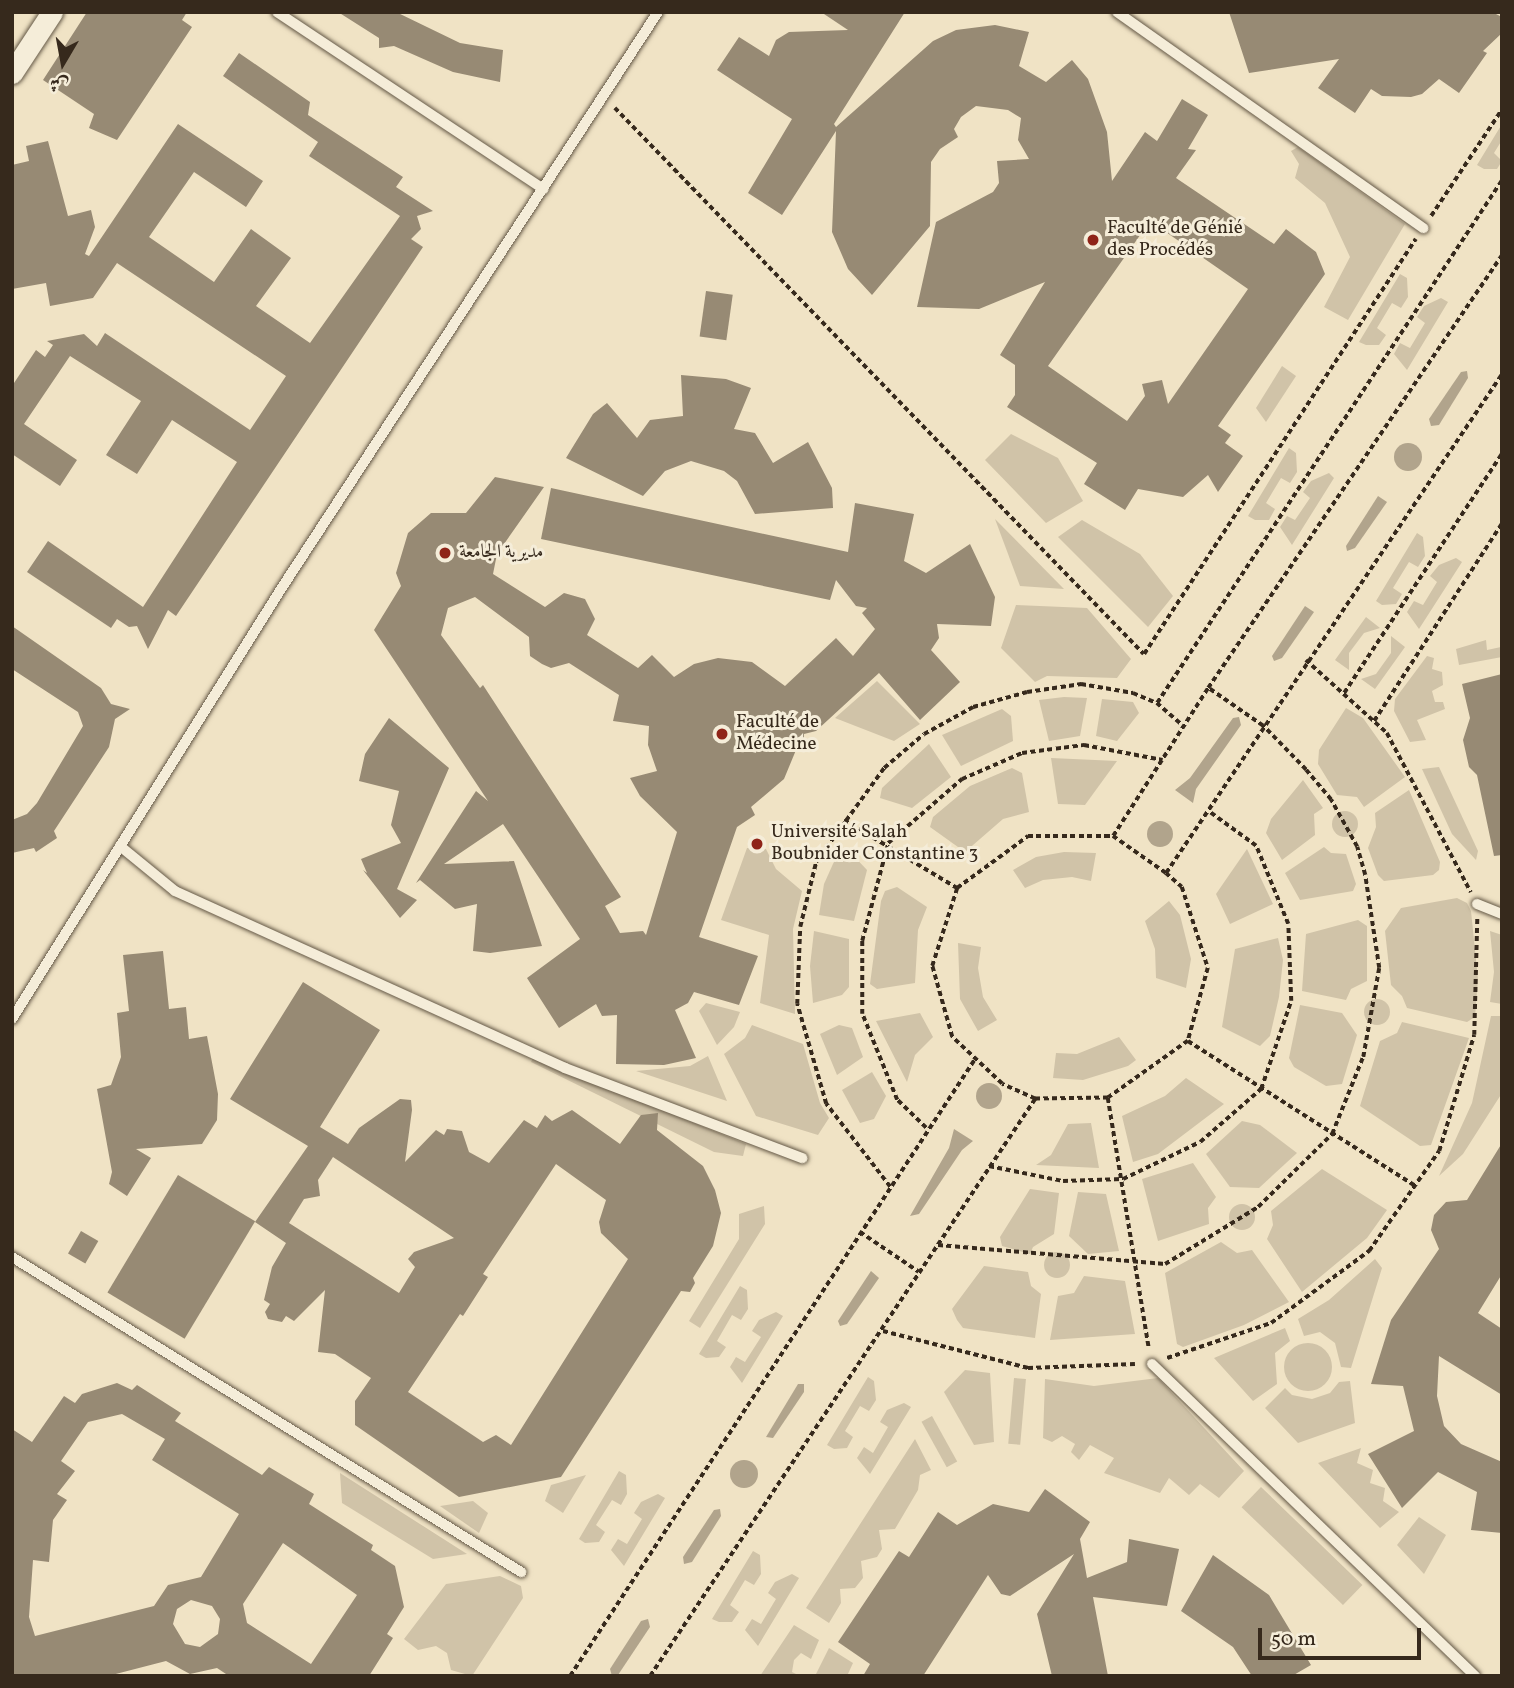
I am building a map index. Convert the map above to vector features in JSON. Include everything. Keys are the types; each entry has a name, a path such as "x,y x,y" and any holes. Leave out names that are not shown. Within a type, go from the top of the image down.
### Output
{"street":[{"path":"12,73 52,12"}],"lane":[{"path":"277,12 543,189"},
{"path":"12,1019 282,589 658,12"},
{"path":"1117,12 1423,228"},
{"path":"120,846 188,896 565,1068 802,1158"},
{"path":"1477,904 1502,914"},
{"path":"12,1257 521,1572"},
{"path":"1152,1363 1475,1676"}],"path":[{"path":"604,96 1144,654 1502,109"},
{"path":"1157,703 1502,180"},
{"path":"1114,836 1208,688 1502,255"},
{"path":"1166,873 1306,660 1502,374"},
{"path":"1344,693 1502,453"},
{"path":"1374,721 1502,523"},
{"path":"883,1331 1028,1368 1152,1363 1271,1324 1369,1251 1439,1151 1474,1035 1477,904 1387,733 1306,660"},
{"path":"890,1187 827,1104 797,1004 800,927 816,862 884,768 924,734 973,707 1027,692 1081,684 1133,693 1157,703 1185,727"},
{"path":"937,1245 1166,1264 1258,1207 1332,1134 1363,1057 1379,968 1370,895 1357,847 1331,800 1263,726 1208,688"},
{"path":"926,1128 897,1100 862,1014 862,941 888,843 962,779 1023,753 1084,745 1163,760"},
{"path":"989,1166 1063,1181 1123,1179 1200,1142 1261,1089 1291,1001 1289,924 1256,846 1208,811"},
{"path":"844,820 888,843 957,888"},
{"path":"1028,836 1114,836 1166,873 1182,887 1208,968 1188,1041 1108,1098 1035,1099 1002,1084 952,1037 932,966 957,888 1028,836"},
{"path":"1188,1041 1415,1185"},
{"path":"570,1676 926,1128 975,1059"},
{"path":"1108,1098 1152,1363"},
{"path":"650,1676 883,1331 919,1272 1035,1099"},
{"path":"860,1232 919,1272"}],"shaded area":[{"path":"1502,124 1502,140 1494,153 1502,161 1497,169 1484,169 1477,165"},
{"path":"1298,147 1405,224 1348,320 1324,307 1350,257 1325,203 1295,178 1299,164 1291,151"},
{"path":"1400,274 1407,278 1408,297 1401,308 1392,303 1377,328 1386,335 1379,345 1359,342"},
{"path":"1441,298 1448,302 1407,370 1394,354 1400,343 1410,348 1425,323 1417,317 1424,306"},
{"path":"1282,366 1296,376 1266,422 1256,408"},
{"path":"1467,371 1468,378 1439,425 1431,426 1429,419 1461,372"},
{"path":"1011,434 1058,458 1083,501 1046,523 985,460"},
{"path":"1408,443 1418,447 1422,457 1418,467 1408,471 1398,467 1394,457 1398,447"},
{"path":"1289,448 1296,453 1297,472 1290,483 1281,478 1266,503 1275,509 1269,520 1255,520 1248,516"},
{"path":"1329,473 1334,478 1292,545 1280,527 1287,516 1295,520 1310,498 1303,492 1311,481"},
{"path":"1378,496 1387,502 1355,548 1347,551 1346,546"},
{"path":"995,519 1064,589 1020,586"},
{"path":"1082,520 1140,554 1173,596 1148,627 1058,537"},
{"path":"1417,533 1423,537 1425,556 1418,567 1409,562 1393,588 1402,594 1396,604 1382,605 1376,601"},
{"path":"1456,558 1462,562 1419,629 1407,612 1414,601 1423,605 1437,582 1430,576 1439,565"},
{"path":"1016,605 1087,608 1131,659 1117,678 1047,676 1035,682 1001,648"},
{"path":"1305,606 1314,612 1282,658 1274,661 1272,656"},
{"path":"1366,617 1380,628 1364,633 1349,653 1349,670 1335,660"},
{"path":"1391,636 1405,647 1375,689 1361,679 1376,674 1391,653"},
{"path":"1486,640 1487,650 1501,647 1502,640 1502,657 1459,665 1456,649"},
{"path":"1427,656 1434,658 1432,669 1442,672 1443,685 1432,691 1435,702 1443,702 1445,709 1417,720 1426,740 1410,742 1394,711 1395,699"},
{"path":"877,681 920,724 894,741 835,718"},
{"path":"1087,698 1080,736 1049,741 1039,700"},
{"path":"1102,699 1133,702 1139,713 1117,741 1096,736"},
{"path":"1346,708 1363,718 1405,777 1364,807 1357,797 1337,795 1318,764 1319,750"},
{"path":"1002,709 1011,716 1013,741 961,766 942,735"},
{"path":"1239,717 1241,725 1196,789 1193,803 1175,790 1190,778 1233,718"},
{"path":"929,744 951,777 912,808 880,798 882,788"},
{"path":"1051,758 1117,761 1085,805 1058,804"},
{"path":"1439,767 1478,851 1476,860 1452,834 1422,769"},
{"path":"1012,768 1022,773 1029,812 1003,819 965,852 930,827 933,817 970,786"},
{"path":"1303,780 1323,808 1314,814 1315,835 1282,860 1266,833 1271,819"},
{"path":"1409,790 1440,862 1439,870 1433,875 1384,881 1378,875 1368,848 1376,827 1375,813"},
{"path":"1345,811 1354,815 1358,824 1354,833 1345,837 1336,833 1332,824 1336,815"},
{"path":"1160,821 1169,825 1173,834 1169,843 1160,847 1151,843 1147,834 1151,825"},
{"path":"1324,847 1331,853 1346,854 1356,884 1353,891 1300,900 1285,873"},
{"path":"747,848 766,849 776,869 802,891 793,929 795,1014 760,1003 769,935 721,920"},
{"path":"1247,849 1273,904 1230,924 1216,894"},
{"path":"850,852 867,870 854,921 819,915 824,884 837,855"},
{"path":"1064,852 1096,853 1091,881 1072,877 1043,880 1025,888 1013,870 1036,857"},
{"path":"897,887 927,907 918,930 915,983 877,989 870,984 881,901 885,891"},
{"path":"1457,898 1467,903 1471,911 1478,979 1475,1017 1467,1022 1407,1008 1402,996 1391,985 1385,931 1401,908"},
{"path":"1169,901 1180,915 1191,959 1186,988 1156,978 1155,949 1145,921"},
{"path":"1358,920 1367,926 1367,981 1351,989 1346,1000 1302,991 1306,934"},
{"path":"814,931 849,939 849,987 842,995 813,1003 810,966"},
{"path":"1490,931 1502,935 1502,1004 1490,1002 1494,972"},
{"path":"1278,938 1283,960 1279,997 1270,1036 1260,1046 1222,1027 1235,949"},
{"path":"958,943 981,947 978,968 983,997 997,1020 978,1031 960,999"},
{"path":"1377,999 1386,1003 1390,1012 1386,1021 1377,1025 1368,1021 1364,1012 1368,1003"},
{"path":"706,1003 740,1012 734,1027 717,1045 699,1011"},
{"path":"1300,1005 1342,1013 1357,1035 1342,1084 1326,1086 1294,1067 1289,1058"},
{"path":"920,1013 933,1037 915,1055 907,1082 876,1021"},
{"path":"1491,1016 1502,1016 1502,1093 1463,1154 1439,1176 1472,1103"},
{"path":"1402,1022 1469,1038 1431,1145 1420,1146 1360,1106 1380,1041 1397,1033"},
{"path":"752,1025 803,1044 820,1103 829,1118 818,1135 756,1116 724,1054 745,1038"},
{"path":"839,1025 852,1028 863,1057 837,1075 820,1034"},
{"path":"1119,1037 1136,1060 1128,1066 1083,1080 1053,1078 1056,1053 1077,1054"},
{"path":"708,1056 727,1101 636,1071 690,1066"},
{"path":"533,1058 746,1144 743,1156 714,1152 531,1062"},
{"path":"872,1072 886,1096 874,1119 860,1123 842,1090"},
{"path":"1186,1078 1224,1104 1158,1154 1133,1162 1122,1116 1165,1096"},
{"path":"989,1083 998,1087 1002,1096 998,1105 989,1109 980,1105 976,1096 980,1087"},
{"path":"1242,1121 1260,1125 1297,1153 1259,1188 1230,1187 1206,1154"},
{"path":"1091,1123 1099,1168 1036,1165 1051,1155 1068,1124"},
{"path":"954,1129 973,1141 962,1150 919,1214 910,1216 949,1148"},
{"path":"1193,1163 1216,1197 1208,1208 1209,1224 1158,1241 1142,1179"},
{"path":"1322,1169 1387,1210 1367,1238 1302,1292 1267,1239 1273,1225 1271,1211"},
{"path":"1030,1189 1059,1193 1054,1234 1033,1247 1030,1254 1002,1246 1000,1237"},
{"path":"1078,1192 1106,1194 1119,1251 1088,1254 1069,1236"},
{"path":"1242,1204 1251,1208 1255,1217 1251,1226 1242,1230 1233,1226 1229,1217 1233,1208"},
{"path":"764,1206 765,1224 700,1328 689,1321 739,1239 739,1214"},
{"path":"1221,1242 1237,1253 1252,1250 1289,1302 1244,1325 1183,1347 1177,1344 1165,1273"},
{"path":"1057,1252 1066,1256 1070,1265 1066,1274 1057,1278 1048,1274 1044,1265 1048,1256"},
{"path":"1375,1259 1382,1268 1351,1368 1341,1367 1335,1343 1320,1332 1304,1336 1298,1319 1329,1300"},
{"path":"984,1266 1028,1272 1031,1286 1041,1294 1035,1338 963,1328 957,1320 952,1309"},
{"path":"871,1271 879,1278 847,1324 840,1326 838,1321"},
{"path":"1084,1276 1125,1281 1135,1334 1050,1340 1058,1296 1074,1293"},
{"path":"740,1286 747,1290 748,1309 741,1320 732,1315 717,1341 726,1347 719,1357 706,1358 699,1354"},
{"path":"776,1312 783,1316 742,1383 730,1367 736,1357 745,1362 761,1337 752,1331 759,1320"},
{"path":"1285,1328 1290,1341 1275,1353 1277,1384 1253,1401 1214,1358"},
{"path":"1308,1343 1325,1350 1332,1367 1325,1384 1308,1391 1291,1384 1284,1367 1291,1350"},
{"path":"965,1370 990,1373 994,1442 974,1445 944,1392"},
{"path":"868,1377 874,1381 876,1400 869,1411 860,1406 845,1431 853,1437 847,1448 834,1449 827,1445"},
{"path":"1014,1378 1026,1379 1020,1445 1008,1444"},
{"path":"1158,1378 1244,1471 1219,1498 1200,1484 1189,1495 1169,1478 1160,1493 1104,1473 1114,1458 1090,1445 1079,1460 1071,1452 1075,1444 1062,1436 1052,1442 1043,1438 1045,1379 1094,1386"},
{"path":"1350,1381 1355,1423 1298,1443 1265,1408 1285,1388 1292,1395 1312,1399 1330,1393 1339,1382"},
{"path":"798,1384 804,1384 804,1392 773,1438 766,1437"},
{"path":"904,1403 911,1407 870,1474 857,1458 864,1447 873,1453 888,1427 880,1422 887,1410"},
{"path":"932,1416 957,1461 947,1467 922,1422"},
{"path":"915,1439 931,1470 920,1475 918,1490 895,1529 879,1530 882,1549 877,1557 861,1561 863,1578 855,1588 840,1589 841,1603 829,1623 806,1608"},
{"path":"1361,1448 1357,1463 1373,1470 1370,1483 1385,1488 1383,1501 1399,1512 1380,1528 1318,1463"},
{"path":"744,1460 754,1464 758,1474 754,1484 744,1488 734,1484 730,1474 734,1464"},
{"path":"619,1471 626,1475 627,1494 621,1505 612,1500 596,1525 605,1532 599,1542 585,1543 579,1539"},
{"path":"340,1473 467,1554 433,1559 342,1503"},
{"path":"586,1475 563,1513 545,1501 551,1485"},
{"path":"1261,1487 1362,1585 1343,1605 1242,1507"},
{"path":"658,1494 665,1498 624,1566 611,1550 618,1539 627,1544 642,1519 634,1513 641,1502"},
{"path":"473,1501 488,1513 479,1533 440,1506"},
{"path":"720,1509 721,1516 692,1562 684,1564 683,1557 714,1510"},
{"path":"1419,1517 1446,1535 1424,1574 1397,1545"},
{"path":"753,1551 760,1555 761,1574 754,1585 745,1580 730,1605 739,1612 732,1622 712,1619"},
{"path":"792,1574 799,1578 758,1646 745,1630 752,1619 761,1624 776,1599 768,1593 775,1582"},
{"path":"500,1576 521,1586 523,1598 472,1676 451,1670 447,1653 436,1646 418,1650 404,1639 446,1584"},
{"path":"648,1619 650,1627 618,1675 612,1676 610,1669 641,1621"},
{"path":"794,1625 819,1640 811,1659 801,1653 794,1660 792,1672 800,1676 760,1676"},
{"path":"829,1648 853,1663 847,1676 815,1676"}],"building":[{"path":"87,12 187,12 182,20 192,27 117,140 89,128 94,114 43,80"},
{"path":"338,12 396,12 460,43 503,50 500,82 453,72 394,46 379,48 379,38"},
{"path":"821,12 905,12 834,124 836,127 933,41 956,30 995,25 1029,32 1019,66 1046,82 1072,60 1088,79 1107,132 1112,181 1145,132 1157,141 1182,99 1208,115 1188,149 1196,150 1176,178 1274,244 1286,229 1316,252 1325,274 1218,426 1231,435 1225,443 1243,456 1218,492 1208,475 1183,497 1138,489 1125,510 1084,484 1097,463 1007,407 1015,395 1015,365 1000,355 1045,282 979,309 917,307 936,222 993,192 999,183 997,161 1029,159 1018,140 1021,118 1008,110 976,106 961,117 954,129 958,137 940,149 931,162 930,226 872,295 848,269 832,232 836,131 782,215 748,193 792,119 717,70 739,37 769,56 776,40 789,32 848,30","holes":["1150,221 1248,289 1168,404 1162,380 1142,384 1145,396 1127,421 1048,366"]},
{"path":"1229,12 1492,12 1502,17 1502,33 1483,51 1487,53 1459,93 1439,79 1422,94 1411,97 1382,96 1371,89 1355,113 1318,88 1339,59 1249,73"},
{"path":"239,53 310,102 308,115 403,177 396,187 433,211 417,216 421,229 411,239 423,247 176,616 168,610 148,649 137,626 129,627 117,619 111,628 27,572 48,541 143,607 237,462 172,420 137,474 106,455 141,401 70,356 24,424 77,460 60,486 12,454 12,386 36,350 45,357 53,345 47,341 84,334 97,346 105,333 250,430 286,376 117,263 93,298 50,306 46,283 12,289 12,165 29,161 26,146 48,141 68,216 91,210 95,227 85,254 89,256 178,124 263,181 246,207 194,172 149,237 214,282 251,229 291,258 256,306 310,343 400,216 309,156 318,142 223,76"},
{"path":"706,291 733,295 726,340 700,337"},
{"path":"681,375 726,379 751,388 734,429 755,433 773,463 808,442 832,488 833,508 755,514 737,481 724,471 691,461 665,471 643,496 566,458 593,414 607,403 637,438 650,420 683,416"},
{"path":"495,477 544,487 497,554 493,574 545,607 564,593 585,599 595,619 587,635 638,668 652,655 674,677 694,664 718,658 752,662 785,686 836,638 853,656 875,629 862,613 867,608 856,606 836,580 830,600 541,539 551,488 848,552 855,503 914,514 904,561 926,573 970,544 995,597 991,626 937,624 939,638 931,650 960,682 920,720 879,673 816,731 804,734 804,746 796,750 784,779 751,807 755,815 737,827 699,937 758,956 739,1005 694,992 688,1003 675,1010 696,1058 664,1065 616,1064 617,1015 602,1016 596,1004 559,1028 527,978 580,939 503,824 444,864 514,861 542,946 490,953 473,951 477,904 455,909 420,880 416,883 476,791 488,801 374,630 401,586 396,573 408,533 431,513 466,513","holes":["475,597 529,637 530,656 542,664 551,668 569,663 619,695 613,721 649,726 648,745 657,771 630,778 640,796 677,832 646,935 643,931 620,933 605,906 621,897 483,685 480,688 441,635 448,608"]},
{"path":"12,626 101,688 111,704 130,709 115,719 109,747 54,831 57,838 36,852 34,848 12,853 12,820 27,814 37,803 83,726 78,712 12,669"},
{"path":"1502,674 1502,855 1494,856 1477,775 1469,767 1463,740 1470,718 1462,684"},
{"path":"389,718 449,768 397,889 417,900 400,918 363,870 367,873 361,859 401,843 391,825 399,791 359,781 365,754"},
{"path":"163,951 169,1009 186,1007 189,1039 207,1036 218,1094 217,1120 202,1144 136,1149 151,1158 127,1196 109,1184 112,1172 97,1089 111,1085 121,1057 117,1013 129,1011 123,955"},
{"path":"303,982 380,1030 320,1127 348,1144 359,1128 400,1099 411,1100 405,1162 436,1130 444,1135 447,1129 462,1131 469,1152 489,1163 524,1120 537,1128 545,1115 552,1121 572,1110 620,1144 641,1115 658,1113 657,1130 703,1166 715,1190 721,1213 713,1246 693,1278 695,1283 690,1292 681,1291 561,1477 459,1497 355,1425 355,1401 371,1378 335,1354 318,1352 325,1290 294,1321 286,1316 282,1322 268,1319 265,1312 270,1304 264,1300 272,1267 286,1243 255,1222 308,1146 230,1099","holes":["333,1157 454,1238 414,1252 408,1259 415,1267 399,1293 289,1223 304,1199 320,1196 318,1180","556,1164 606,1200 599,1222 601,1233 628,1259 511,1445 496,1435 483,1442 408,1392 460,1314 463,1316 488,1277 483,1274"]},
{"path":"1502,1143 1502,1274 1478,1313 1502,1329 1502,1395 1439,1356 1437,1396 1444,1426 1461,1444 1502,1462 1502,1533 1471,1530 1477,1492 1438,1472 1402,1508 1368,1454 1414,1431 1403,1386 1371,1384 1391,1320 1439,1249 1431,1230 1434,1215 1446,1202 1467,1200"},
{"path":"178,1175 255,1221 185,1339 107,1292"},
{"path":"81,1231 98,1241 85,1264 68,1254"},
{"path":"117,1383 132,1390 137,1385 181,1413 175,1421 262,1475 269,1467 314,1494 309,1504 373,1545 371,1550 395,1566 404,1607 387,1634 393,1638 369,1676 229,1676 217,1668 190,1674 166,1661 108,1676 12,1676 12,1429 32,1442 64,1396 75,1403 82,1394","holes":["122,1414 165,1439 152,1460 239,1514 201,1577 168,1585 154,1606 35,1636 29,1617 33,1560 49,1562 53,1520 67,1500 57,1494 75,1471 61,1461 88,1422","283,1543 357,1595 311,1664 247,1623 243,1604","191,1600 212,1606 220,1619 218,1634 200,1647 185,1644 173,1624 177,1609"]},
{"path":"1045,1489 1090,1522 1080,1539 1087,1578 1127,1562 1129,1539 1179,1549 1167,1606 1093,1597 1108,1676 1052,1676 1037,1614 1074,1554 1010,1596 1001,1594 988,1575 923,1676 863,1676 870,1664 838,1642 899,1551 909,1557 938,1512 957,1525 993,1504 1029,1512"},
{"path":"1213,1555 1269,1595 1311,1665 1292,1676 1252,1676 1233,1647 1181,1611"}],"place":[{"name":"Faculté de Génié des Procédés","path":"1093,240"},
{"name":"مديرية الجامعة","path":"445,553"},
{"name":"Faculté de Médecine","path":"722,734"},
{"name":"Université Salah Boubnider Constantine 3","path":"757,844"}]}
